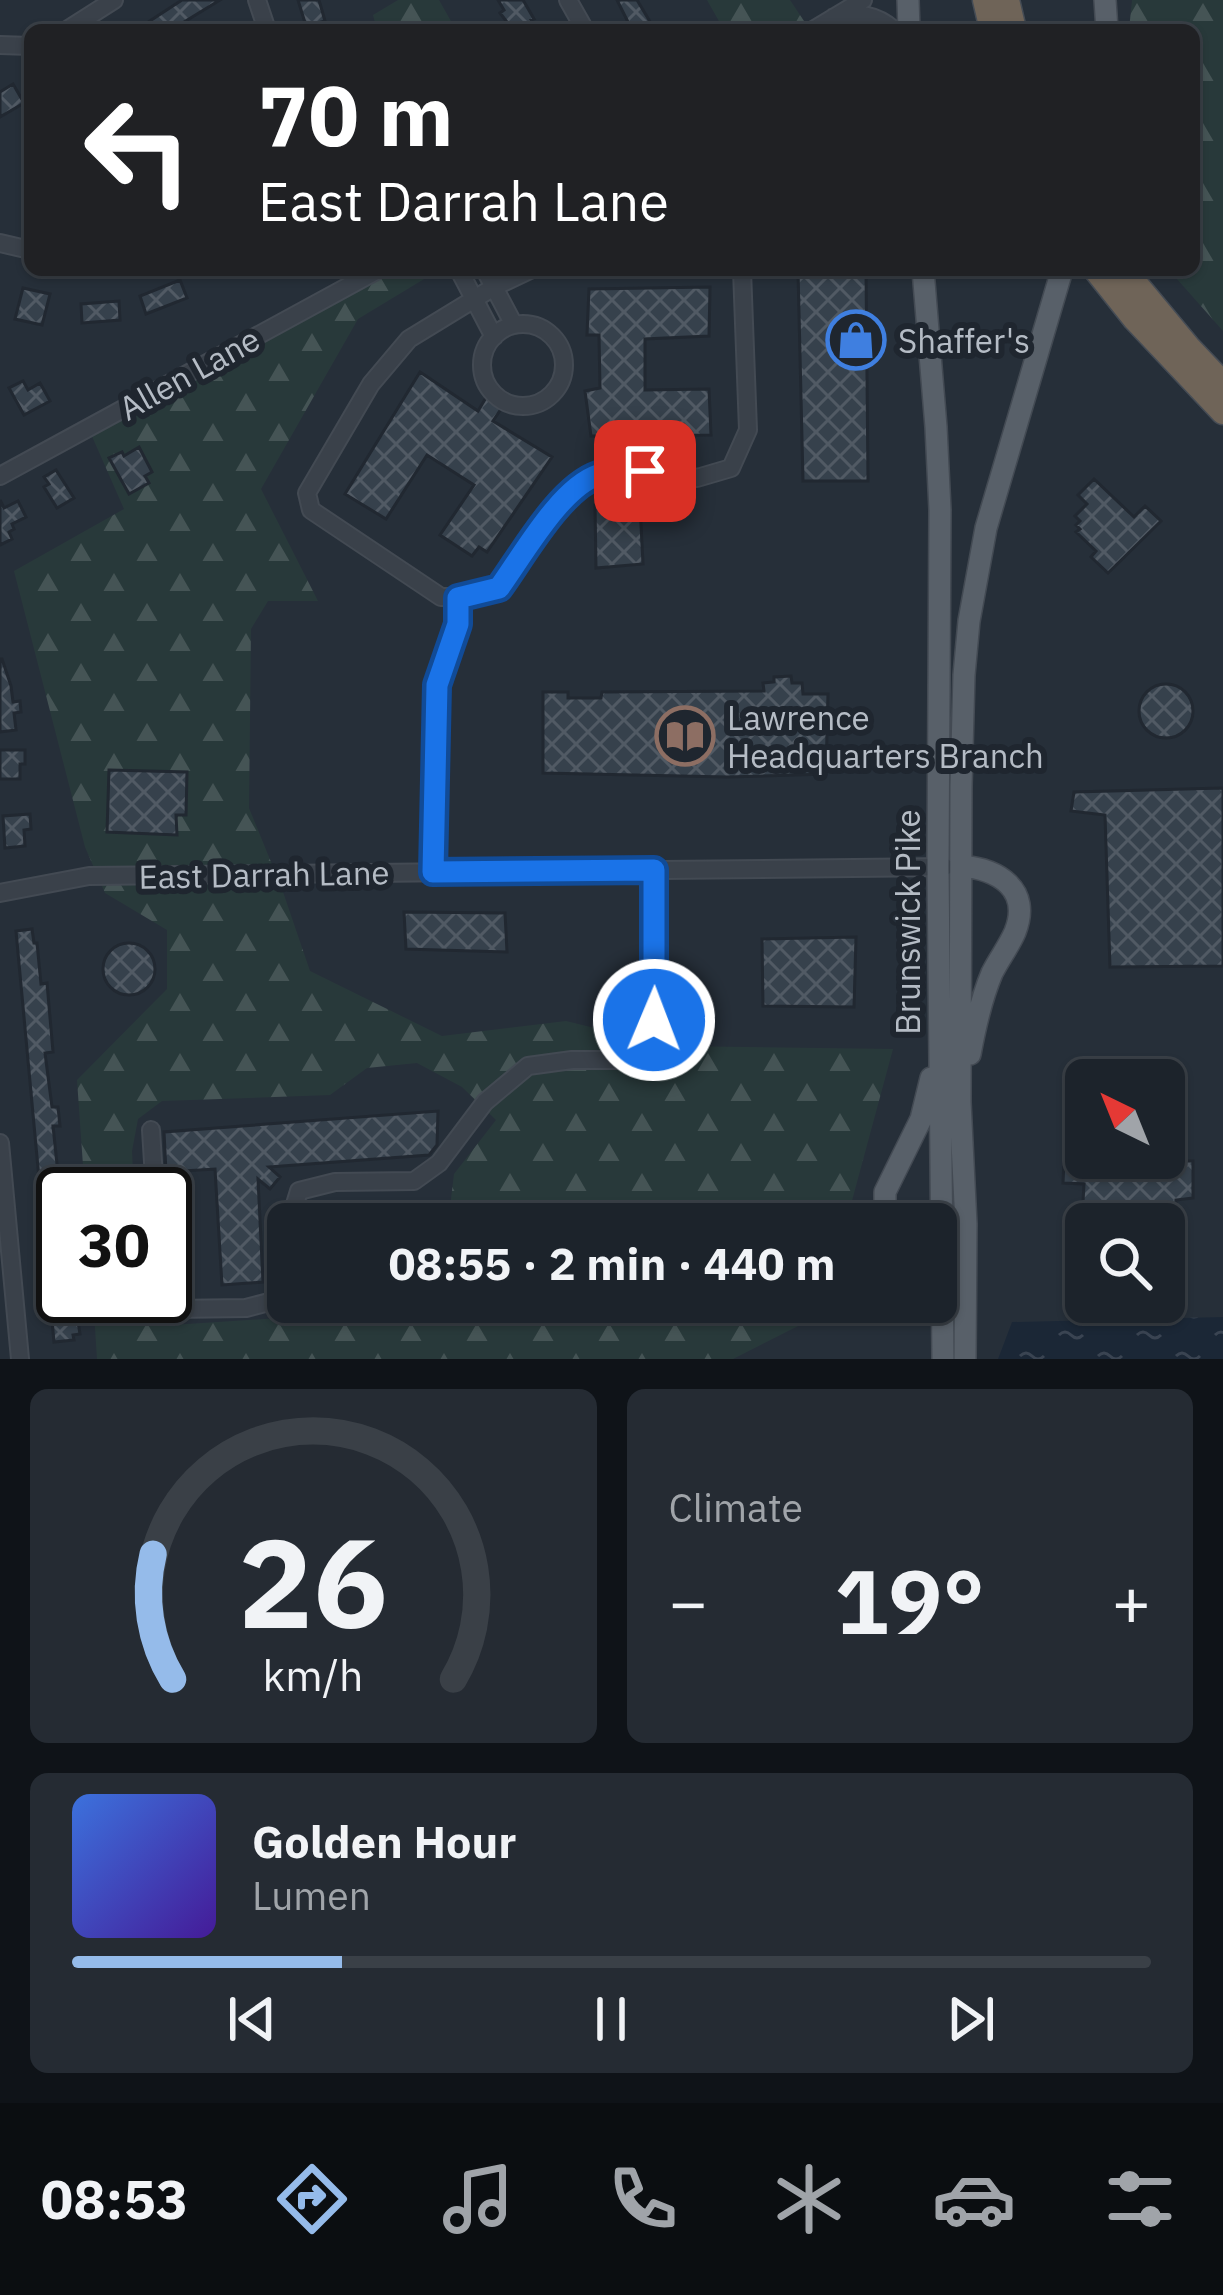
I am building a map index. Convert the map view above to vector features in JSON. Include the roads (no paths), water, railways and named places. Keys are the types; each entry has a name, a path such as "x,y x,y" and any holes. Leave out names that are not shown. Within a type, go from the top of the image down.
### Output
{"highway":[{"path":"1101,276 1223,412"},
{"path":"1128,276 1223,384"}],"main road":[{"name":"Brunswick Pike","path":"923,276 939,497 966,1224 965,1359"},
{"name":"Brunswick Pike","path":"939,1203 940,1012 964,675 977,568 1060,276"},
{"path":"950,867 984,869 1005,880 1018,902 1019,914 1013,937 983,996 960,1102"},
{"path":"884,1203 925,1107 940,1012"},
{"name":"Brunswick Pike","path":"942,1323 944,1359"}],"street":[{"path":"76,24 114,0"},
{"path":"823,24 863,0"},
{"path":"834,17 864,14 886,24"},
{"name":"Allen Lane","path":"0,476 367,276"},
{"path":"462,276 494,337"},
{"path":"514,325 490,278 472,299 409,339 371,384 307,493 311,510 441,597 499,588 577,485 602,474 645,471 697,478 731,468 748,430 742,276"},
{"path":"528,324 553,336 565,362 558,388 548,398 523,406 510,404 489,388 482,363 484,350 494,337 514,325 528,324"},
{"path":"433,872 437,685 458,624 458,598"},
{"name":"East Darrah Lane","path":"0,893 88,876 950,867"},
{"path":"295,1203 299,1191 335,1182 414,1181 439,1162 485,1102 528,1066 572,1060 652,1060 654,870"},
{"path":"151,1130 153,1167"},
{"path":"0,1143 20,1359"},
{"path":"192,1309 246,1308 267,1302"}],"water":[{"path":"1223,1317 1223,1359 998,1359 1012,1322 1185,1323 1185,1318"}],"place":[{"name":"Shaffer's","path":"856,340"},
{"name":"Lawrence Headquarters Branch","path":"685,736"}]}
